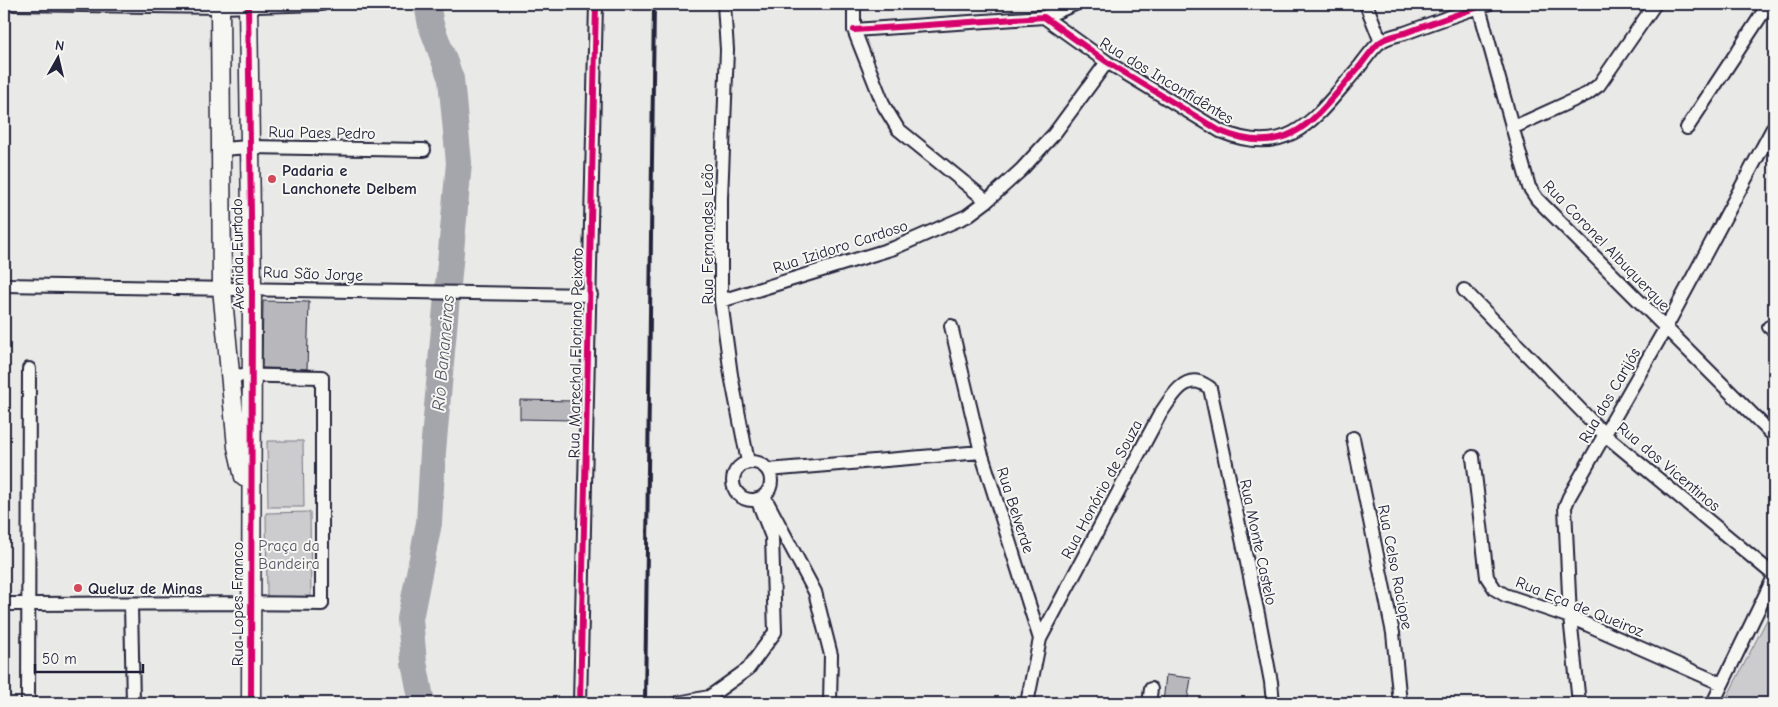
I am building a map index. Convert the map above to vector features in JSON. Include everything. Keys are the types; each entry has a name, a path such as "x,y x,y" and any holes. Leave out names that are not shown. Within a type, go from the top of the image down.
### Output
{"street":[{"path":"14,4 322,4"},
{"name":"Avenida Furtado","path":"248,4 252,287 251,505"},
{"name":"Rua Marechal Floriano Peixoto","path":"580,703 596,4"},
{"name":"Rua Fernandes Leão","path":"724,4 726,50 721,301 731,375 748,462"},
{"path":"854,4 854,30 884,106 898,129 987,201"},
{"path":"854,30 1044,17 1075,4"},
{"path":"1366,4 1381,42"},
{"path":"1512,128 1587,94 1599,85 1655,4"},
{"name":"Avenida Furtado","path":"220,5 222,288 237,447 251,505"},
{"name":"Rua dos Inconfidêntes","path":"1044,17 1107,62 1220,131 1235,138 1267,141 1280,139 1291,134 1319,113 1381,42 1483,5"},
{"name":"Rua Coronel Albuquerque","path":"1483,5 1512,128 1529,187 1537,199 1774,436"},
{"path":"1687,128 1767,8"},
{"name":"Rua Izidoro Cardoso","path":"721,301 894,248 967,216 987,201 1021,170 1054,134 1107,62"},
{"name":"Rua dos Carijós","path":"1578,703 1570,616 1565,507 1665,329 1774,126"},
{"name":"Rua Paes Pedro","path":"220,149 250,147 424,150"},
{"name":"Rua São Jorge","path":"4,285 252,287 590,295"},
{"name":"Rua dos Vicentinos","path":"1464,290 1606,435 1774,576"},
{"name":"Rua Belverde","path":"951,326 981,452 1040,639 1027,703"},
{"path":"28,703 29,369"},
{"path":"4,604 131,605 252,602 322,604 322,377 230,375"},
{"name":"Rua Honório de Souza","path":"1040,639 1160,414 1180,387 1190,382 1200,382 1210,388"},
{"name":"Rua Monte Castelo","path":"1210,388 1260,619 1273,703"},
{"name":"Rua Celso Raciope","path":"1353,438 1393,633 1400,703"},
{"path":"768,470 981,452"},
{"name":"Rua Eça de Queiroz","path":"1473,457 1487,577 1495,589 1570,616 1722,684"},
{"path":"748,462 755,462 768,470 771,476 769,491 760,498 750,500 737,492 734,478 736,471 741,466 748,462"},
{"path":"678,703 709,697 748,669 775,632 772,537 760,498"},
{"path":"760,498 815,592 831,655 830,703"},
{"name":"Rua Lopes Franco","path":"251,505 251,703"},
{"path":"1713,703 1774,576"},
{"path":"131,605 133,703"},
{"path":"1149,703 1151,689"}],"green space":[{"path":"267,441 303,441 304,507 268,507"},
{"name":"Praça da Bandeira","path":"310,512 311,598 267,596 266,513"},
{"path":"1774,606 1774,703 1724,703"}],"building":[{"path":"263,301 309,302 307,369 262,368"},
{"path":"520,400 573,401 573,420 520,419"},
{"path":"1166,675 1191,678 1187,703 1163,703"}],"waterway":[{"name":"Rio Bananeiras","path":"422,703 414,662 410,619 429,523 433,451 459,163 451,79 431,25 427,4"}],"railway":[{"path":"645,703 654,4"}],"cycle path":[{"path":"248,4 252,287 251,703"},
{"path":"580,703 596,4"},
{"path":"854,30 1044,17 1107,62 1220,131 1245,139 1266,140 1285,137 1301,128 1316,116 1382,40 1488,4"}],"place":[{"name":"Padaria e Lanchonete Delbem","path":"272,179"},
{"name":"Queluz de Minas","path":"78,588"}]}
